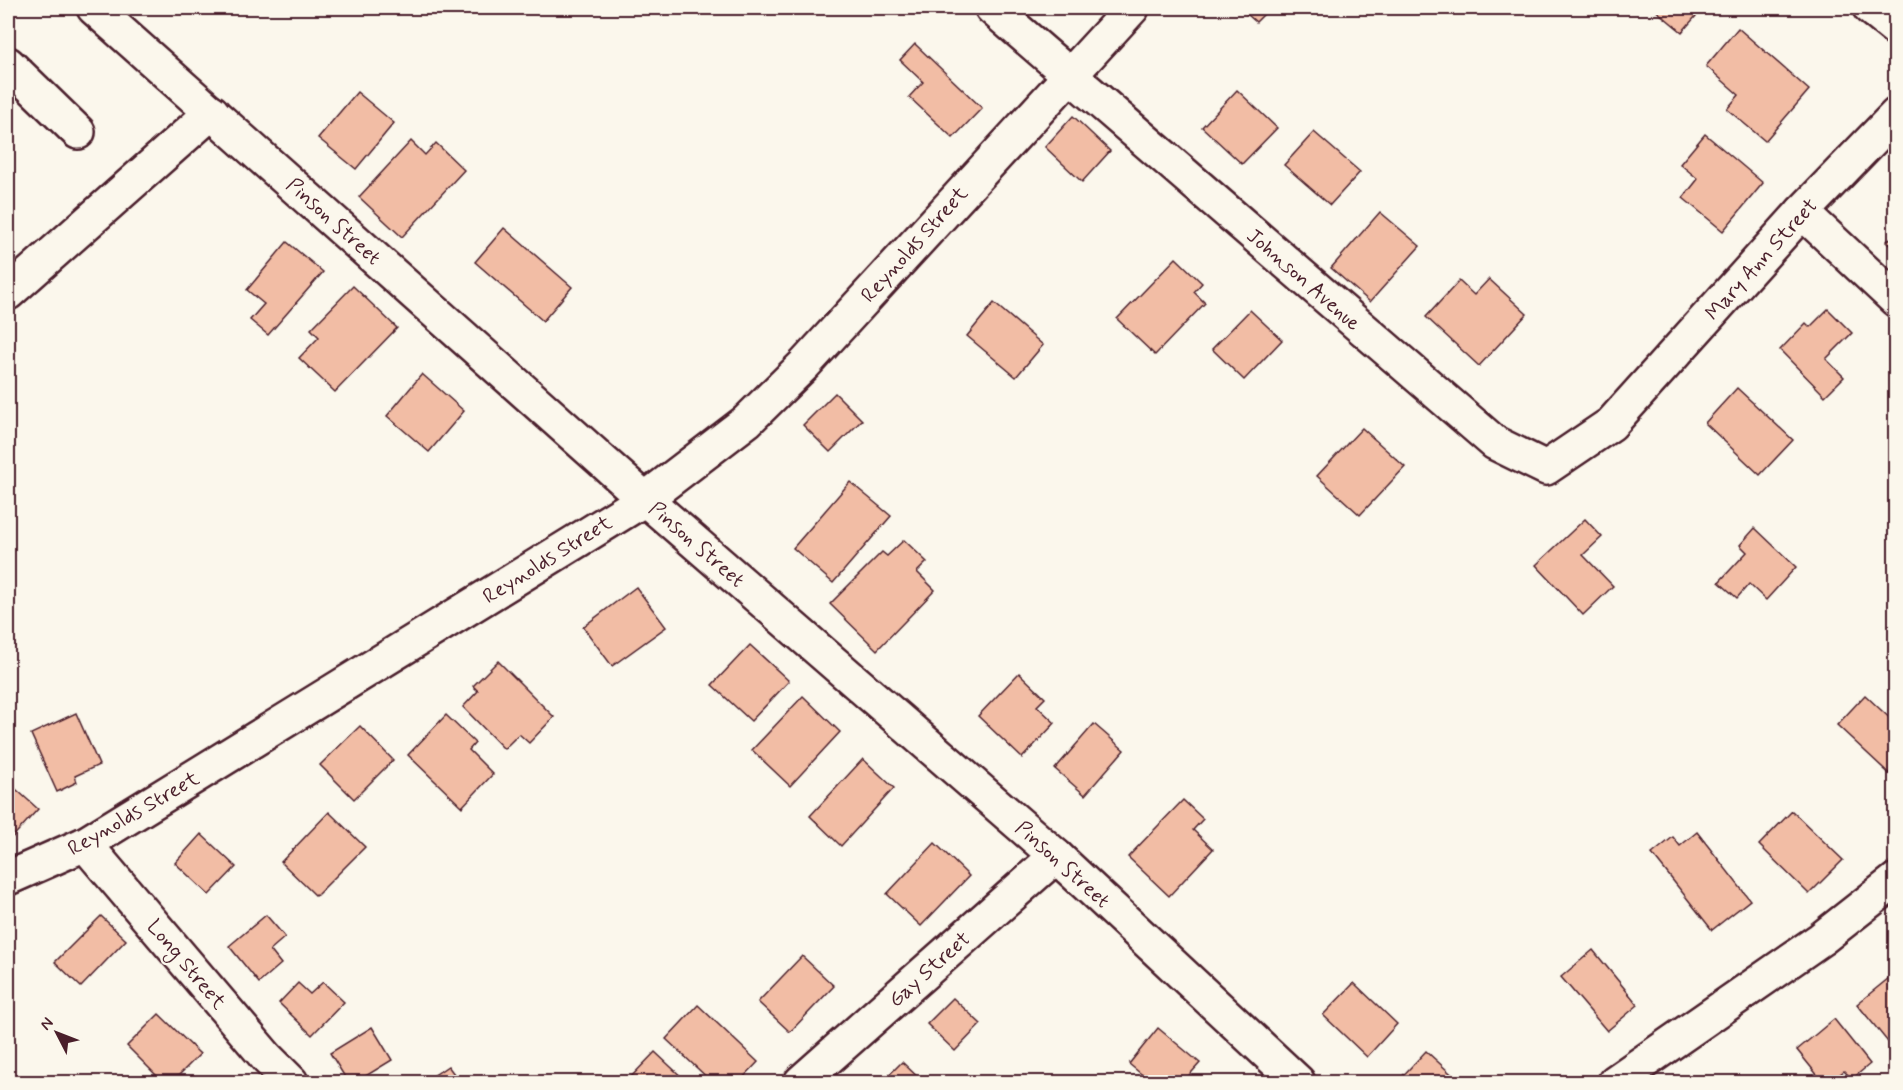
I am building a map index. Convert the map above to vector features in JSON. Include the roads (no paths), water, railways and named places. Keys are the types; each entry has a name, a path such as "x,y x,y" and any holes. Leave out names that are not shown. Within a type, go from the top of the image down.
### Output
{"street":[{"name":"Pinson Street","path":"94,8 645,499 1056,856 1298,1083"},
{"name":"Johnson Avenue","path":"992,8 1067,76 1495,443 1546,468 1611,424 1628,405"},
{"name":"Reynolds Street","path":"8,879 85,844 645,499 747,421 804,365 1067,76 1132,8"},
{"path":"1870,8 1896,29"},
{"path":"8,64 78,132"},
{"path":"8,292 212,112"},
{"name":"Mary Ann Street","path":"1628,405 1802,212 1896,115"},
{"path":"1802,212 1896,300"},
{"name":"Long Street","path":"85,844 267,1058 291,1083"},
{"name":"Gay Street","path":"801,1083 1056,856"},
{"path":"1615,1083 1821,939 1896,880"}]}
